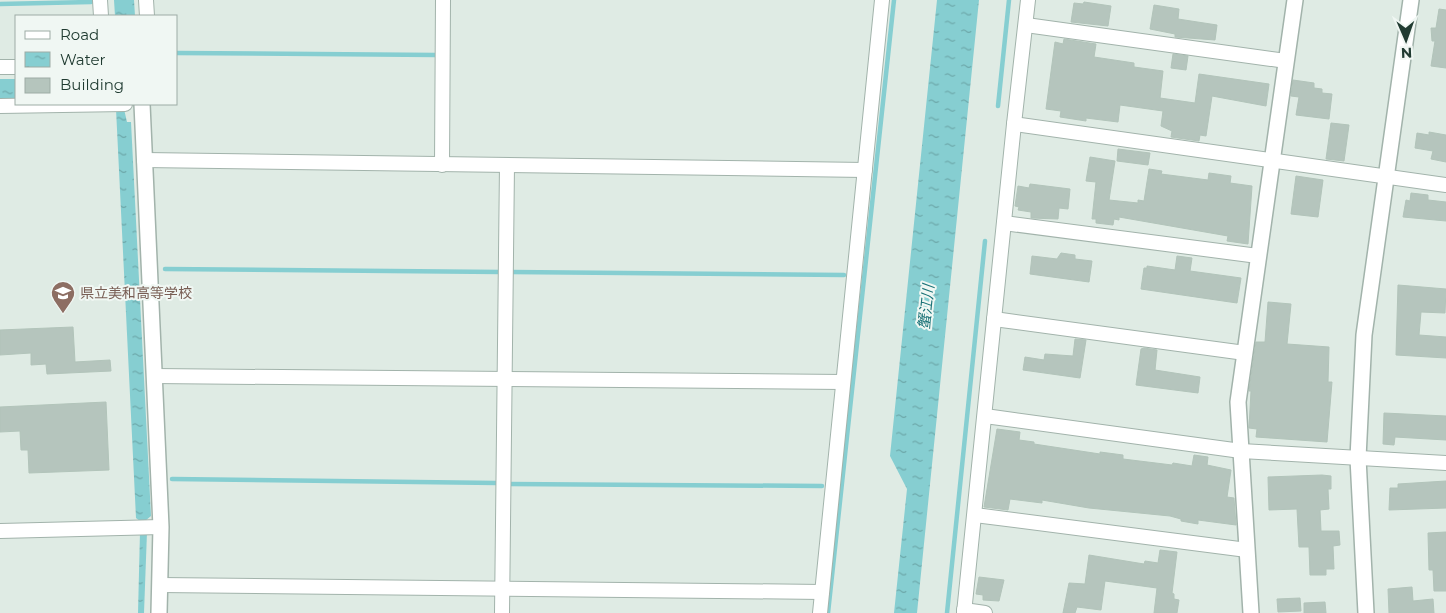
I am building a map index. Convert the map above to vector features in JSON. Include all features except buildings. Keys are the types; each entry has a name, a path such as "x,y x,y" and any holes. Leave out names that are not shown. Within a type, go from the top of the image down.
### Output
{"street":[{"path":"100,0 102,15"},
{"path":"146,0 147,15"},
{"path":"442,164 443,0"},
{"path":"820,613 882,0"},
{"path":"985,613 964,612 1028,0"},
{"path":"1252,613 1238,402 1271,160 1296,0"},
{"path":"1366,613 1358,458 1364,335 1411,0"},
{"path":"1026,25 1286,61"},
{"path":"0,67 15,67"},
{"path":"0,106 62,105"},
{"path":"142,105 161,526 160,613"},
{"path":"1014,124 1385,178 1446,185"},
{"path":"144,160 865,170"},
{"path":"502,613 507,165"},
{"path":"1004,223 1258,256"},
{"path":"994,319 1245,352"},
{"path":"154,376 843,382"},
{"path":"985,416 1241,451 1446,463"},
{"path":"975,515 1247,550"},
{"path":"0,531 161,526"},
{"path":"160,585 822,592"}],"water":[{"path":"114,0 134,0 135,15 115,15"},
{"name":"蟹江川","path":"937,0 979,0 917,613 894,613 907,489 890,456"},
{"path":"0,79 15,79 15,100 0,100"},
{"path":"116,109 124,109 127,122 131,122 151,516 145,521 140,521 136,518"},
{"path":"140,532 147,532 144,613 138,613"}],"waterway":[{"path":"0,4 91,2 90,0"},
{"path":"828,613 894,0"},
{"path":"998,106 1009,0"},
{"path":"178,53 436,55"},
{"path":"947,613 985,241"},
{"path":"165,269 500,272"},
{"path":"511,272 844,275"},
{"path":"172,479 497,483"},
{"path":"509,484 822,486"}],"place":[{"name":"県立美和高等学校","path":"63,314"}]}
